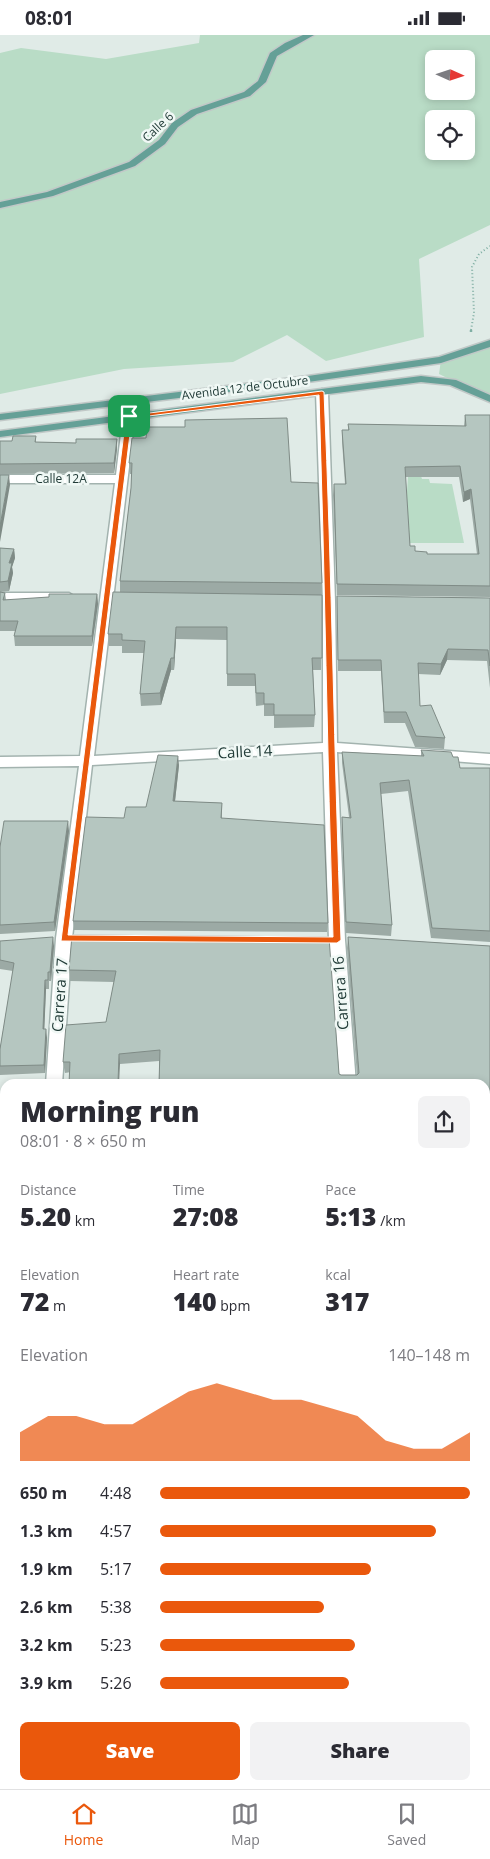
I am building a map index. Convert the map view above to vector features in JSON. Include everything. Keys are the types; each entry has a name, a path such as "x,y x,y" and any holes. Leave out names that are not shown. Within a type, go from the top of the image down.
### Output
{"main road":[{"name":"Calle 6","path":"0,205 50,194 132,164 162,142 174,125 194,113 247,94 262,83 273,55 288,45 310,35"},
{"name":"Avenida 12 de Octubre","path":"0,417 308,379 441,360 490,343"},
{"path":"441,360 438,368 439,374 452,382"},
{"name":"Avenida 12 de Octubre","path":"0,434 421,379 452,382 490,399"}],"street":[{"name":"Carrera 16","path":"322,392 329,601 330,747 337,940 348,1079"},
{"name":"Carrera 17","path":"54,1079 64,938 86,761 111,598 121,479 131,401"},
{"name":"Calle 12A","path":"0,479 121,479"},
{"path":"0,597 111,598"},
{"name":"Calle 14","path":"0,762 86,761 330,747 490,759"},
{"path":"46,939 83,939"},
{"path":"318,940 356,941"}],"path":[{"path":"466,352 474,313 472,267 479,254 490,246"}],"green space":[{"path":"200,35 490,35 490,225 419,259 424,337 326,361 287,335 233,362 124,369 0,394 0,53 21,48 106,59 199,43"},
{"path":"490,343 490,399 439,374 441,360"},
{"path":"408,476 421,476 422,479 429,479 430,483 452,484 464,543 409,543 406,507"}],"building":[{"path":"465,415 490,415 490,586 337,584 334,484 346,484 342,430 349,430 348,424 466,426","holes":["460,466 464,492 471,489 479,554 427,554 427,552 415,551 415,546 410,546 405,467"]},
{"path":"287,418 291,482 318,483 322,583 120,581 131,488 132,463 129,463 132,438 146,438 147,427 185,427 185,420"},
{"path":"13,436 36,436 35,442 76,443 76,439 117,439 114,463 0,464 0,441 12,441"},
{"path":"0,475 9,475 0,526"},
{"path":"0,548 14,549 9,563 12,563 8,581 0,582"},
{"path":"0,592 5,593 3,600 49,597 49,594 97,594 92,636 14,636 18,621 0,621"},
{"path":"113,592 322,595 322,658 312,658 315,715 274,715 274,704 264,704 264,693 256,693 255,674 227,674 227,627 176,627 174,658 171,658 160,693 140,694 145,641 122,640 122,634 108,634"},
{"path":"337,596 490,598 490,666 488,650 448,649 441,664 418,663 420,706 431,705 445,738 416,736 406,712 384,712 381,660 338,660"},
{"path":"421,750 451,752 453,757 458,757 460,768 490,768 490,931 432,928 409,780 380,783 392,925 346,922 342,817 351,818 342,752 424,756"},
{"path":"158,755 178,756 173,801 222,803 221,818 324,825 328,923 73,921 86,817 124,818 126,807 146,807"},
{"path":"4,821 68,821 54,922 0,925 0,847"},
{"path":"72,935 329,937 339,1074 357,1075 359,1073 348,937 490,946 490,1079 159,1079 160,1050 119,1054 118,1079 69,1079 70,1062 63,1062 66,1025 106,1022 116,971 69,970"},
{"path":"53,937 50,972 48,972 48,980 45,980 43,1029 46,1029 44,1065 0,1066 0,1049 14,963 0,960 0,941"}],"route":[{"path":"322,392 329,601 330,747 337,940 64,938 129,416 322,392"}]}
